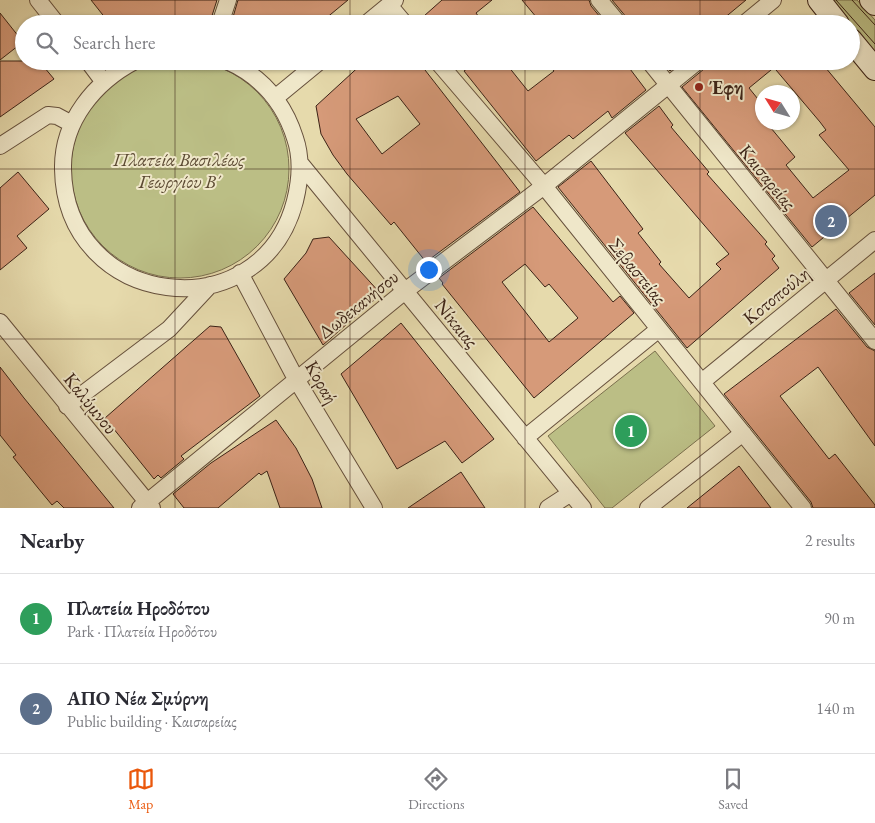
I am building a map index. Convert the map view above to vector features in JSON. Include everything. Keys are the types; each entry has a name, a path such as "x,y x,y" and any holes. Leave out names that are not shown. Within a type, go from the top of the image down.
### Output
{"main road":[{"path":"819,0 831,15"},
{"path":"871,0 875,4"},
{"path":"860,51 875,69"}],"street":[{"path":"38,0 50,15"},
{"path":"223,15 228,0"},
{"path":"599,0 612,15"},
{"path":"755,15 773,0"},
{"path":"377,15 392,2 400,15"},
{"path":"95,70 103,81"},
{"path":"121,70 103,81 86,101 72,124 66,145 63,167 64,189 79,231 93,249 110,265 129,277 150,285 170,288 210,285 240,273 265,253 281,234 292,212 298,187 300,162 297,142 290,123 275,98 259,81 244,70"},
{"path":"275,98 309,70"},
{"name":"Σεβαστείας","path":"445,70 544,186 703,381 803,508"},
{"name":"Καισαρείας","path":"657,70 875,341"},
{"name":"Δωδεκανήσου","path":"146,506 296,379 405,291 544,186 687,70"},
{"path":"0,146 48,115 57,116 72,124"},
{"name":"Νίκαιας","path":"300,162 583,508"},
{"name":"Κοτοπούλη","path":"703,381 875,240"},
{"name":"Κοραή","path":"240,273 296,379 374,508"},
{"path":"67,406 169,329 210,285"},
{"name":"Καλύμνου","path":"1,325 146,506"},
{"path":"525,438 659,329"},
{"path":"648,508 744,432"},
{"path":"548,508 571,493"}],"green space":[{"path":"822,0 857,0 875,20 875,65 860,47 860,15 834,15"},
{"name":"Πλατεία Βασιλέως Γεωργίου Β΄","path":"134,70 226,70 241,78 271,108 281,127 288,158 287,190 281,211 271,230 241,260 222,270 201,276 180,278 159,276 138,270 119,260 89,230 79,211 73,190 72,158 79,127 89,108 103,92 119,78"},
{"path":"655,351 715,426 612,508 605,508 548,436"}],"building":[{"path":"91,0 217,0 212,15 103,15"},
{"path":"238,0 348,0 330,15 234,15"},
{"path":"442,0 492,0 476,13 477,15 425,15"},
{"path":"522,0 589,0 591,6 598,15 534,15"},
{"path":"612,0 746,0 728,15 624,15"},
{"path":"0,13 15,32 15,48 0,60"},
{"path":"0,61 15,61 15,70 46,70 54,79 0,117"},
{"path":"355,70 425,70 520,192 426,262 394,222 391,225 347,174 321,134 316,106","holes":["398,96 420,124 382,154 356,119"]},
{"path":"511,70 528,91 553,70 631,70 646,90 612,118 608,111 573,139 569,135 536,161 464,71"},
{"path":"703,70 771,70 749,88 755,95 755,130 773,130 795,157 786,165 813,198 849,170 819,135 826,130 800,98 800,85 789,85 776,70 828,70 875,127 875,195 812,247 682,87"},
{"path":"659,106 673,125 671,127 709,172 707,174 767,242 765,244 775,256 772,259 779,268 687,348 558,187 591,161 643,229 638,233 661,262 659,264 689,298 721,269 716,264 729,254 625,133"},
{"path":"18,172 49,209 17,236 27,248 0,270 0,188"},
{"path":"533,207 613,302 620,296 634,313 534,398 439,278","holes":["525,264 545,287 549,284 578,318 549,342 502,282"]},
{"path":"329,237 381,294 323,345 284,279 306,253 313,239"},
{"path":"875,273 875,325 849,293"},
{"path":"836,309 867,347 875,351 875,446 818,367 780,396 829,459 835,454 875,505 875,508 813,508 811,502 724,394"},
{"path":"401,323 494,439 462,463 445,441 397,469 341,374"},
{"path":"210,326 221,327 260,396 181,456 184,459 161,478 158,475 154,479 105,418"},
{"path":"0,367 114,508 64,508 57,501 52,505 38,488 13,457 16,455 0,435"},
{"path":"276,420 296,448 312,479 322,508 280,508 267,471 261,475 259,473 218,508 184,508 173,494 211,463"},
{"path":"739,466 771,508 687,508 708,491"},
{"path":"461,472 485,508 408,508"}],"tram line":[{"path":"836,0 849,15"},
{"path":"852,0 875,25"},
{"path":"860,27 875,44"}],"place":[{"name":"Έφη","path":"699,87"},
{"name":"ΑΠΟ Νέα Σμύρνη","path":"831,221"},
{"name":"Πλατεία Ηροδότου","path":"631,431"}]}
